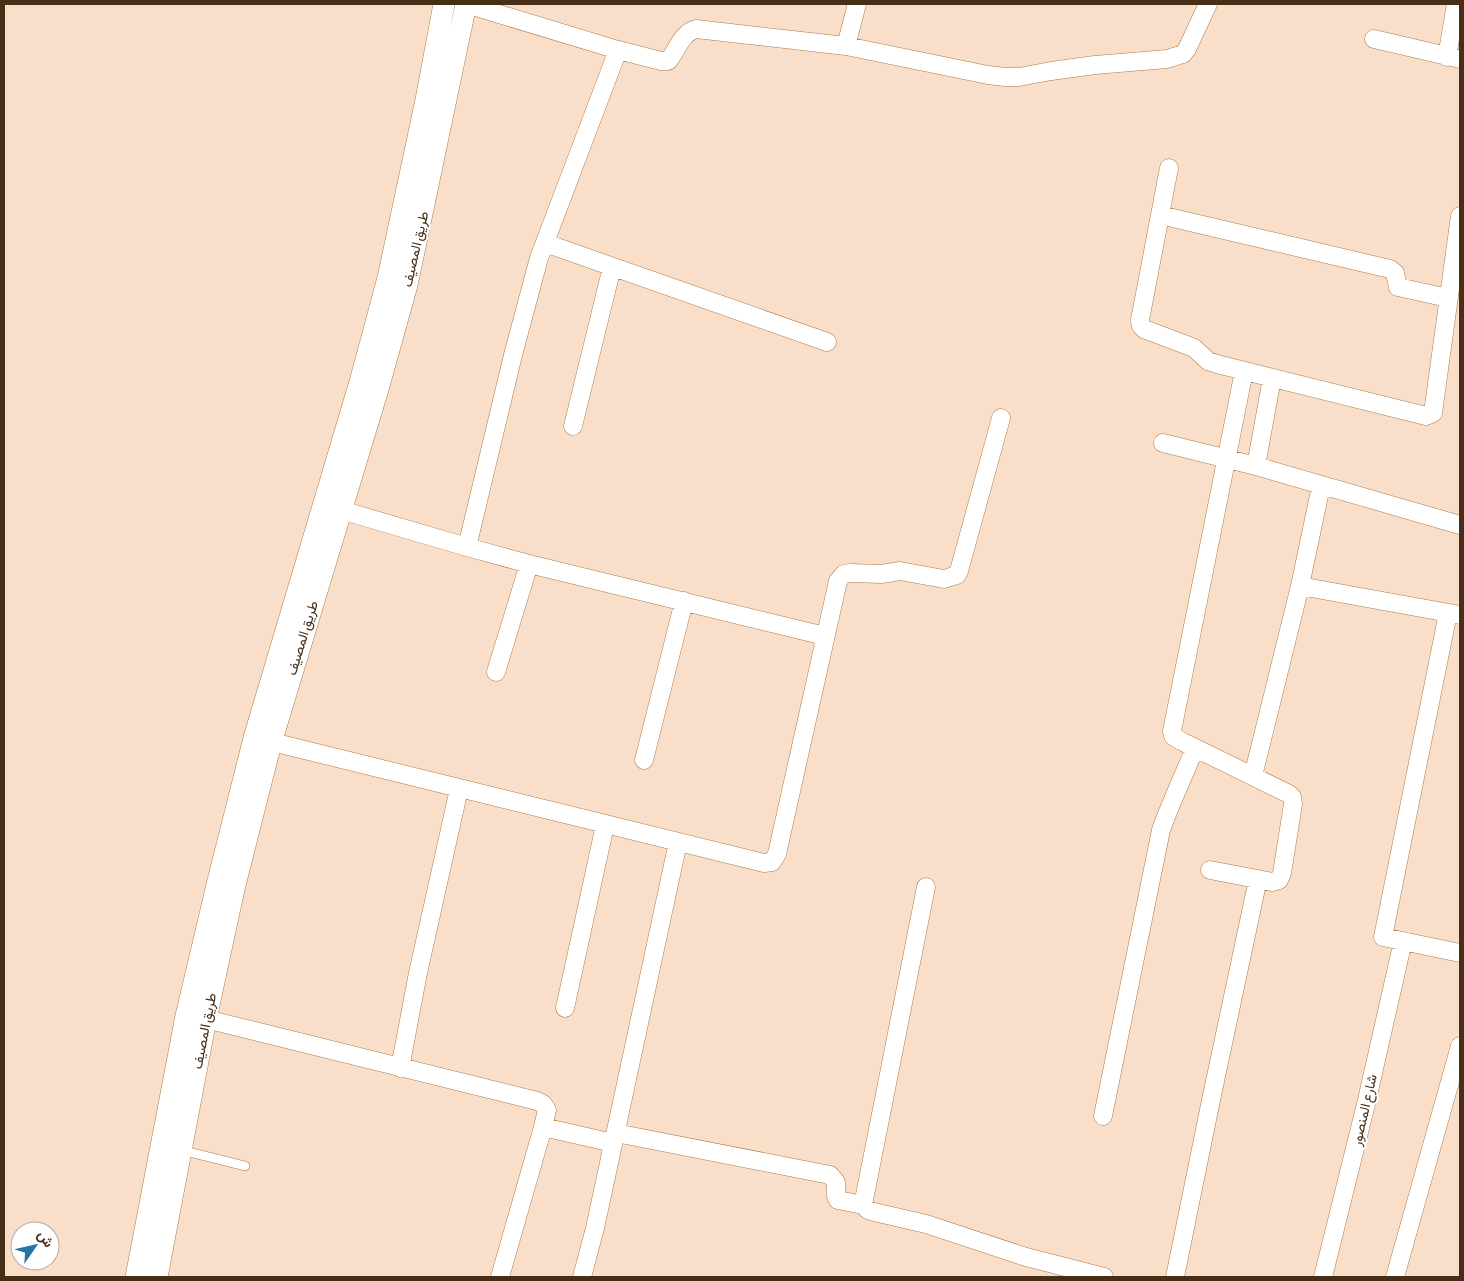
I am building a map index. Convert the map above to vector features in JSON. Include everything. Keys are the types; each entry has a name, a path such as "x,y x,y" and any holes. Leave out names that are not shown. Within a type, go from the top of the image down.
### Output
{"street":[{"name":"طريق المصيف","path":"136,1277 186,1016 388,278 426,100 444,4"},
{"name":"طريق المصيف","path":"157,1277 180,1150 263,740 341,510 407,285 466,4"},
{"path":"466,4 652,59 668,61 684,36 690,31 696,30 846,46 988,75 1019,77 1183,54 1188,49 1208,4"},
{"path":"846,46 857,4"},
{"path":"1374,39 1454,58 1456,4"},
{"path":"467,547 520,327 539,258 618,50"},
{"path":"1169,168 1140,320 1141,326 1144,329 1194,348 1208,361 1426,416 1430,416 1434,409 1453,292 1460,216"},
{"path":"1160,215 1390,269 1395,273 1398,287 1453,292"},
{"path":"545,243 827,342"},
{"path":"573,426 612,266"},
{"path":"1210,870 1276,882 1281,877 1293,801 1288,794 1176,738 1172,731 1244,371"},
{"path":"1256,466 1272,378"},
{"path":"263,740 605,825 768,863 776,859 838,581 844,574 881,574 900,571 944,579 956,575 959,571 1001,418"},
{"path":"1162,443 1256,466 1460,525"},
{"path":"1253,776 1300,586 1321,486"},
{"path":"341,510 530,564 825,636"},
{"path":"496,672 530,564"},
{"path":"1300,586 1454,614 1382,937 1460,953"},
{"path":"644,760 684,601"},
{"path":"1103,1116 1162,830 1174,795 1195,748"},
{"path":"400,1068 418,973 459,789"},
{"path":"565,1008 605,825"},
{"path":"582,1277 678,842"},
{"path":"1176,1277 1210,1100 1258,879"},
{"path":"863,1205 926,887"},
{"name":"شارع المنصور","path":"1323,1277 1366,1104 1402,941"},
{"path":"206,1020 543,1104 547,1110 543,1127 500,1277"},
{"path":"1394,1277 1459,1052"},
{"path":"543,1127 830,1175 836,1182 836,1196 838,1200 863,1205 868,1210 874,1212 926,1224 1068,1273 1104,1277"}],"lane":[{"path":"180,1150 245,1166"}]}
